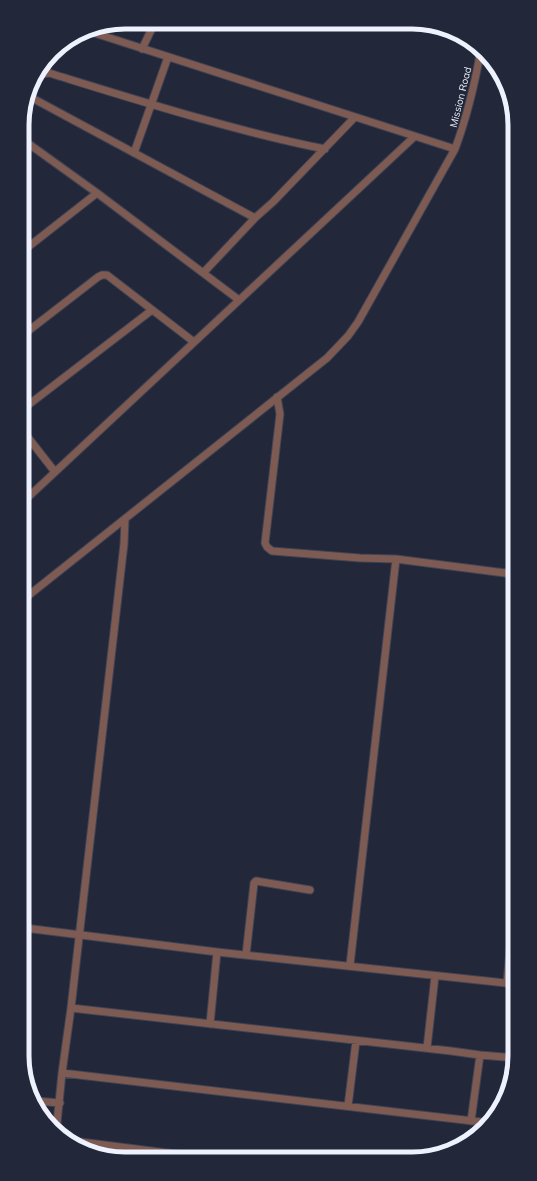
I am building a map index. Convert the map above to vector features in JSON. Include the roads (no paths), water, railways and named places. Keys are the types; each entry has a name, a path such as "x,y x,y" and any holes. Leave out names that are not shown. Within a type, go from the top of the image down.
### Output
{"street":[{"path":"142,49 152,29"},
{"path":"101,32 142,49 455,149"},
{"path":"134,153 168,57"},
{"name":"Mission Road","path":"29,595 327,358 348,336 380,285 455,149 470,102 479,57"},
{"path":"44,73 49,72 150,105 281,140 325,149"},
{"path":"33,98 255,218"},
{"path":"204,272 355,117"},
{"path":"29,496 414,137"},
{"path":"29,144 204,272 239,300"},
{"path":"29,246 97,193"},
{"path":"29,331 98,277 107,275 194,342"},
{"path":"29,404 152,310"},
{"path":"277,397 280,414 265,543 267,547 272,550 360,558 396,559 508,573"},
{"path":"29,439 55,472"},
{"path":"57,1124 124,544 125,519"},
{"path":"350,965 396,559"},
{"path":"246,955 254,883 256,882 310,890"},
{"path":"29,928 216,952 508,983"},
{"path":"210,1024 216,952"},
{"path":"427,1048 435,976"},
{"path":"71,1008 508,1057"},
{"path":"348,1106 356,1041"},
{"path":"471,1121 480,1055"},
{"path":"62,1074 482,1122"},
{"path":"41,1101 60,1103"},
{"path":"83,1142 162,1152"}]}
